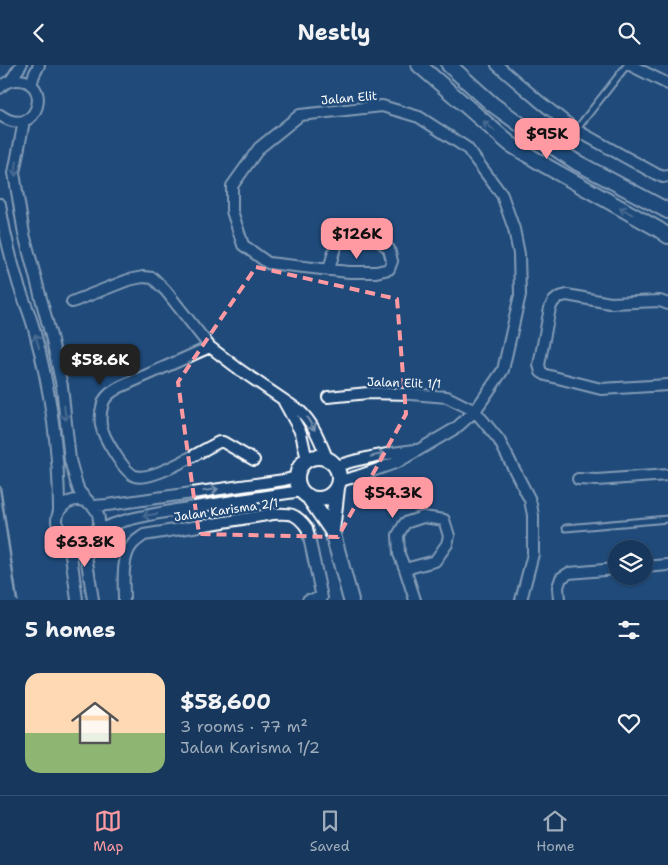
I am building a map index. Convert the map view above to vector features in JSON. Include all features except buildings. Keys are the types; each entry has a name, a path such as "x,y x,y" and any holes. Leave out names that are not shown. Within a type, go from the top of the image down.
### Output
{"street":[{"path":"11,80 20,65"},
{"path":"31,85 40,65"},
{"path":"419,65 510,143 546,166 668,236"},
{"path":"497,65 576,130 656,175 668,176"},
{"path":"628,65 668,84"},
{"path":"452,67 492,104 532,133 576,162 668,211"},
{"path":"0,88 11,80 19,80 31,85 36,91 38,98 36,111 32,117 24,121 7,120 0,115"},
{"name":"Jalan Elit","path":"329,270 334,251 344,231 361,231 373,235 388,249 392,261 388,269 376,273 329,270 268,263 243,245 232,211 232,186 259,148 300,115 382,106 418,117 467,148 502,195 514,229 519,254 520,295 503,369 475,411 456,428 398,462 338,485"},
{"path":"24,121 14,173 24,234 62,386 70,460 79,491 98,511 100,518 99,524 88,545 86,555 93,600"},
{"path":"0,204 5,233 19,286 45,371 58,474 59,510 57,524 63,536 68,540 77,542 86,541 109,525 132,518 228,501 305,494 313,498 324,498 334,493 338,485"},
{"path":"72,302 128,280 143,277 153,278 166,291 210,347 300,411 308,419 339,473 332,531"},
{"path":"668,304 660,301 610,303 567,295 559,297 550,308 539,365 541,372 546,375 601,389 668,385"},
{"path":"210,347 120,387 109,395 104,401 100,416 102,428 114,453 126,470 135,476 145,476 169,468 219,442 223,442 254,460"},
{"name":"Jalan Elit 1/1","path":"328,397 368,393 447,397 475,411"},
{"path":"282,399 301,433 307,460"},
{"path":"475,411 499,440 530,500 533,515 533,554 522,600"},
{"name":"Jalan Elit","path":"332,462 355,461 394,452 421,449"},
{"path":"332,462 317,457 307,460 300,467 297,477 305,494 332,531 352,600"},
{"path":"578,479 597,480 668,475"},
{"path":"59,510 64,504 72,500 81,499 91,504 297,477"},
{"name":"Jalan Karisma 2/1","path":"124,600 125,559 132,545 144,535 286,514 294,515 307,528 322,599"},
{"path":"405,569 435,561 447,545 449,536 444,520 423,517 405,523 398,535 399,554 415,600"},
{"path":"68,540 77,600"},
{"path":"653,566 668,565"},
{"path":"559,600 558,587 561,578 569,573 608,570"},
{"path":"308,600 322,599"}],"lane":[{"path":"576,130 628,65"},
{"path":"566,528 668,519"}],"highlighted area":[{"path":"256,267 397,299 406,414 338,537 199,534 178,382"}],"railway":[{"path":"0,487 17,600"}]}
